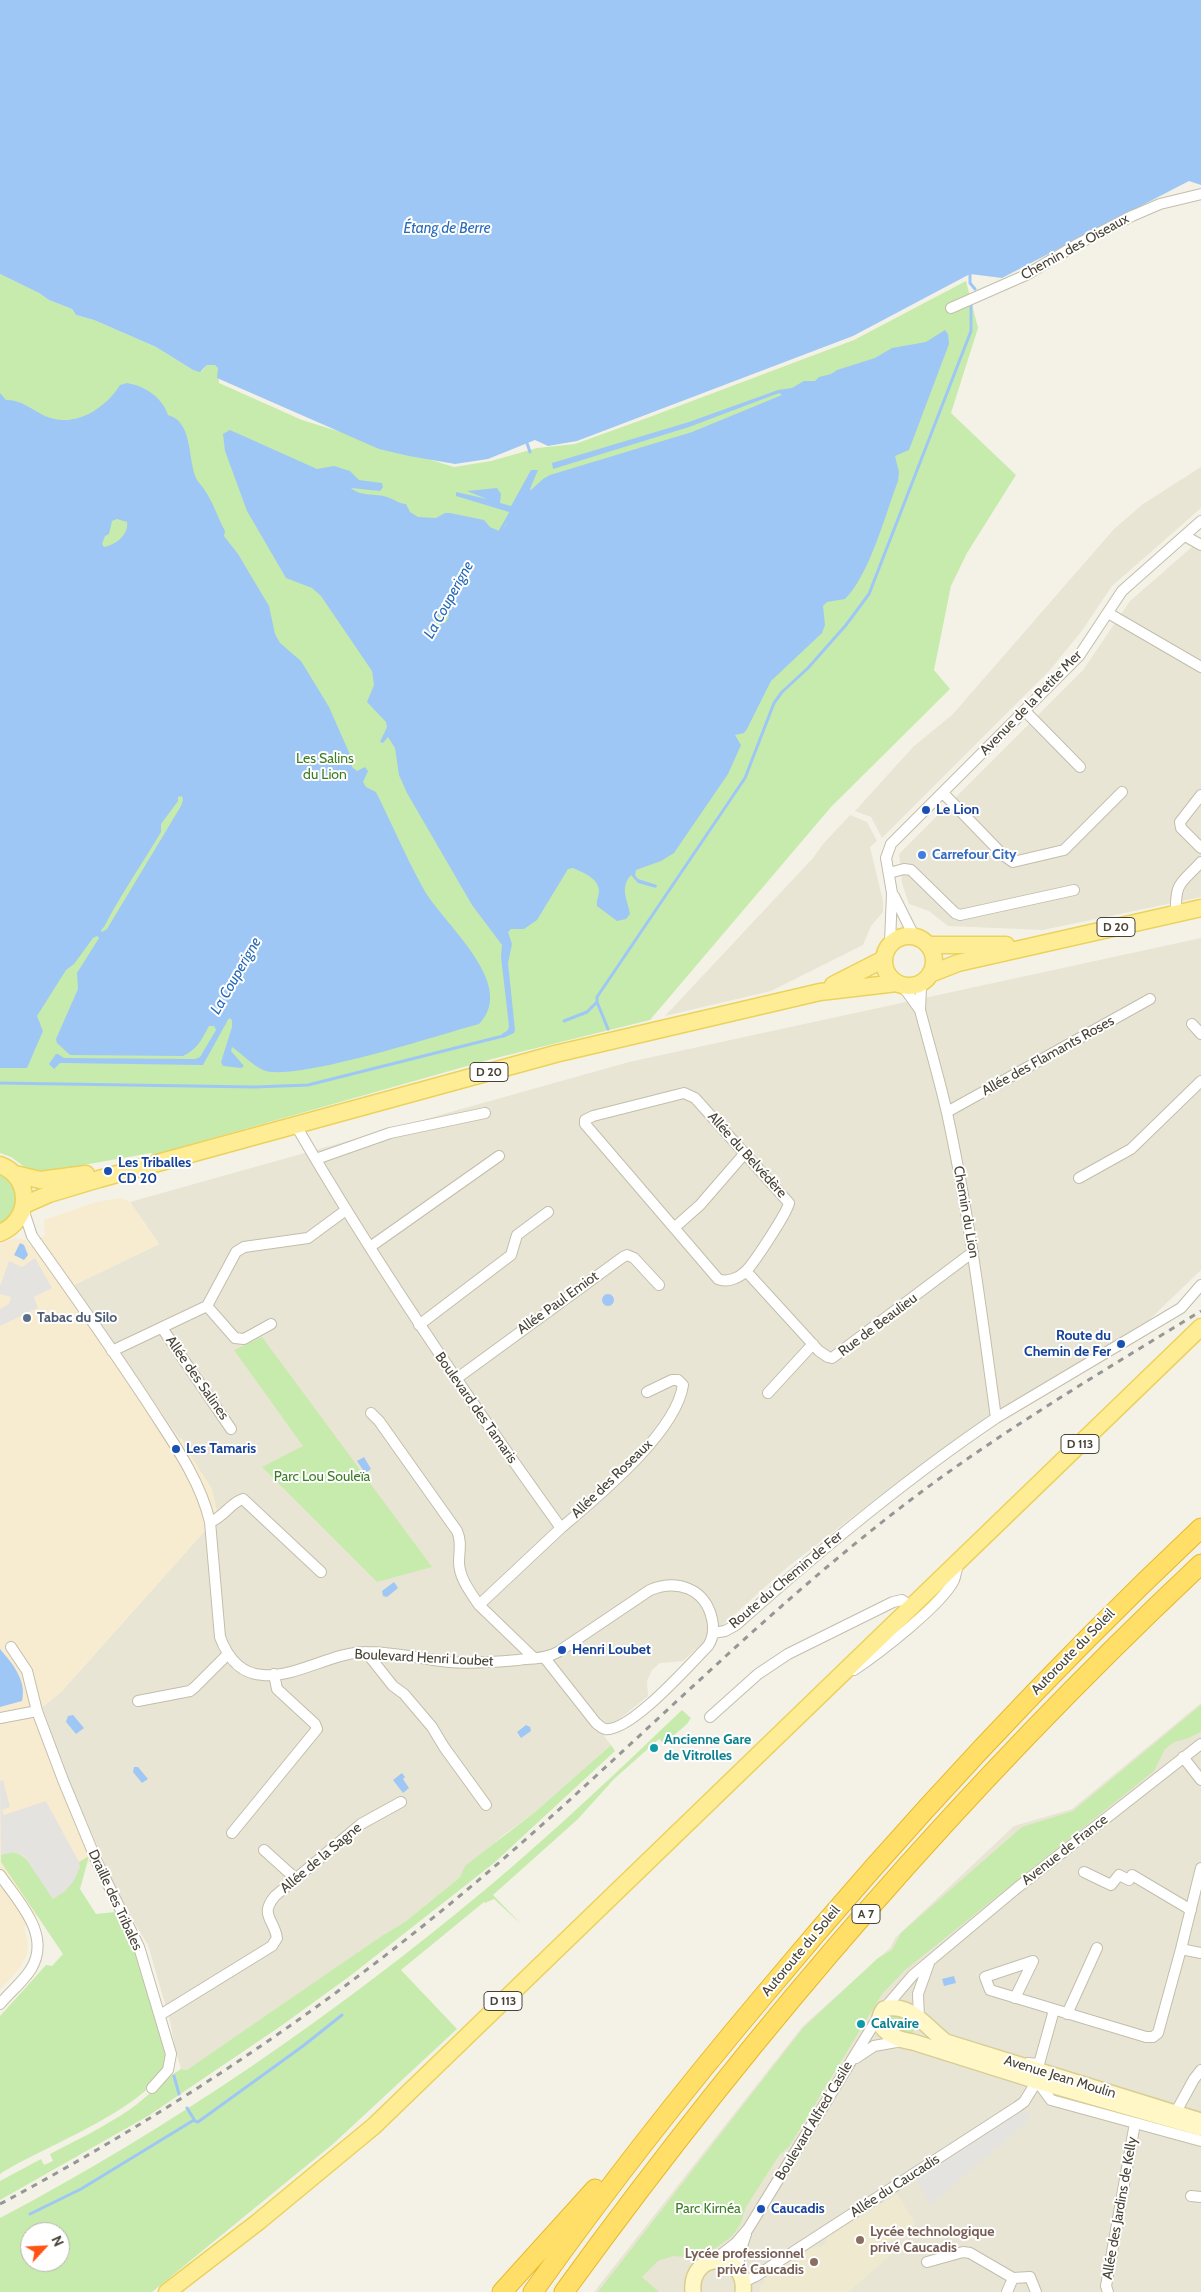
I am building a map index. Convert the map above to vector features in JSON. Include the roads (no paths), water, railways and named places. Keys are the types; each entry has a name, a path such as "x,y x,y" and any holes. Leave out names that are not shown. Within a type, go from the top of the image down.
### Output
{"highway":[{"name":"Autoroute du Soleil","path":"533,2292 670,2107 827,1919 950,1781 1111,1613 1201,1528"},
{"name":"Autoroute du Soleil","path":"564,2292 660,2164 734,2070 844,1938 968,1800 1050,1713 1201,1564"},
{"path":"502,2292 670,2107"}],"main road":[{"name":"D 20","path":"928,977 958,963 1201,908"},
{"path":"914,936 928,945 934,960 928,977 914,985 899,984 887,973 884,959 890,944 897,938 914,936"},
{"name":"D 20","path":"928,945 1031,946"},
{"name":"D 20","path":"820,992 884,959"},
{"name":"D 20","path":"24,1207 49,1194 296,1124 555,1054 820,992 899,984"},
{"name":"D 20","path":"15,1174 47,1180 161,1162"},
{"path":"0,1165 15,1174 21,1183 24,1194 24,1207 18,1219 2,1233"},
{"name":"D 113","path":"168,2292 258,2222 374,2126 910,1606 1201,1327"}],"street":[{"name":"Chemin des Oiseaux","path":"951,308 1026,275 1076,245 1132,216 1160,204 1201,194"},
{"name":"Avenue de la Petite Mer","path":"890,944 892,893 886,858 888,848 1079,656 1122,591 1201,521"},
{"path":"1185,536 1201,546"},
{"path":"1108,613 1201,667"},
{"path":"1025,711 1080,766"},
{"path":"943,793 1003,856 1013,862 1064,850 1122,792"},
{"path":"1201,795 1180,822 1181,828 1201,848"},
{"path":"1176,913 1176,890 1179,884 1201,862"},
{"path":"889,873 904,869 911,870 955,913 960,915 1074,890"},
{"name":"Avenue de la Petite Mer","path":"892,893 914,936"},
{"name":"Chemin du Lion","path":"928,977 922,988 920,1010 947,1112 974,1252 996,1418"},
{"name":"Chemin du Lion","path":"899,984 920,1010"},
{"name":"Allée des Flamants Roses","path":"947,1112 1150,999"},
{"path":"1192,1024 1201,1034"},
{"path":"1079,1178 1131,1149 1201,1081"},
{"name":"Allée du Belvédère","path":"687,1094 695,1098 789,1204 746,1271 732,1280 722,1281 718,1279 674,1228 587,1128 585,1120 593,1116 687,1094"},
{"path":"316,1159 390,1133 485,1113"},
{"name":"Boulevard des Tamaris","path":"296,1124 346,1210 419,1325 561,1528"},
{"path":"674,1228 700,1206 745,1153"},
{"path":"370,1247 498,1156"},
{"name":"Boulevard Henri Loubet","path":"24,1207 32,1236 161,1424 195,1482 206,1506 210,1522 220,1637 228,1654 237,1665 263,1676 352,1653 366,1652 452,1662 496,1662 539,1658 558,1652 650,1590 665,1585 686,1587 701,1596 709,1607 713,1633"},
{"path":"112,1351 206,1306 239,1250 251,1245 308,1238 346,1210"},
{"path":"419,1325 511,1255 517,1235 548,1212"},
{"path":"2,1233 20,1231 32,1236"},
{"name":"Rue de Beaulieu","path":"746,1271 828,1358 836,1356 974,1252"},
{"name":"Allée Paul Emiot","path":"456,1380 623,1257 628,1255 634,1258 660,1285"},
{"name":"Route du Chemin de Fer","path":"713,1633 725,1631 736,1625 806,1562 898,1489 996,1418 1181,1308 1201,1285"},
{"path":"206,1306 235,1338 244,1338 271,1324"},
{"name":"Allée des Salines","path":"162,1328 232,1429"},
{"path":"768,1393 813,1344"},
{"name":"Allée des Roseaux","path":"561,1528 614,1481 650,1444 679,1399 683,1385 678,1380 672,1380 647,1392"},
{"path":"371,1413 380,1421 457,1531 460,1543 460,1568 466,1585 479,1605 539,1658 596,1723 606,1729 619,1726 635,1717 653,1702 708,1646 713,1633"},
{"path":"210,1522 221,1518 239,1500 243,1499 321,1572"},
{"path":"479,1605 561,1528"},
{"path":"822,1692 872,1658 921,1617 953,1581 959,1560"},
{"path":"710,1717 758,1674 802,1646 893,1602 902,1600 910,1606"},
{"name":"Draille des Tribales","path":"11,1647 27,1671 37,1711 62,1780 97,1862 139,1947 169,2046 170,2062 164,2076 152,2088"},
{"path":"366,1652 391,1684 404,1694 432,1727 444,1747 486,1805"},
{"path":"138,1701 196,1688 228,1654"},
{"path":"232,1832 316,1732 315,1724 277,1689 274,1674"},
{"path":"0,1718 37,1711"},
{"name":"Avenue de France","path":"882,2011 913,1975 1017,1888 1201,1744"},
{"path":"1183,1758 1201,1780"},
{"name":"Allée de la Sagne","path":"160,2015 272,1946 277,1938 274,1927 268,1918 268,1907 275,1896 361,1824 401,1802"},
{"path":"264,1850 295,1878"},
{"path":"1015,1998 1033,1961 985,1977 990,1990 1015,1998 1067,2014 1146,2037 1153,2037 1158,2033 1192,1910 1201,1868"},
{"path":"1084,1872 1111,1885 1120,1875 1129,1880 1132,1875 1192,1910"},
{"path":"0,1875 33,1925 38,1947 32,1967 0,2004"},
{"path":"1067,2014 1097,1948"},
{"path":"1181,1949 1201,1953"},
{"name":"Avenue de France","path":"922,2021 918,1994 921,1981 931,1960"},
{"name":"Avenue Jean Moulin","path":"1201,2121 1174,2116 1038,2081 908,2041 884,2031 880,2020 882,2011 899,2008 922,2021 946,2042 1174,2116 1201,2128"},
{"path":"1014,2063 1039,2064 1054,2010"},
{"name":"Boulevard Alfred Casile","path":"748,2229 882,2011"},
{"path":"850,2064 874,2046 908,2041 922,2021"},
{"path":"1174,2116 1201,2070"},
{"name":"Avenue Jean Moulin","path":"1038,2081 1051,2100 1201,2142"},
{"name":"Allée du Caucadis","path":"742,2286 1017,2107 1024,2102 1038,2081"},
{"name":"Allée des Jardins de Kelly","path":"1108,2292 1106,2286 1135,2123"},
{"path":"693,2292 695,2275 706,2264 714,2261 736,2243 748,2229"},
{"path":"742,2286 740,2252 748,2229"},
{"path":"927,2262 963,2252 970,2253 1013,2278 1030,2277 1036,2292"},
{"path":"714,2261 727,2262 742,2286"},
{"path":"1006,2292 1013,2278"}],"water":[{"name":"Étang de Berre","path":"0,0 1201,0 1201,185 1189,181 1002,278 970,274 853,336 577,441 548,446 535,440 488,459 455,464 379,449 217,378 218,368 215,365 207,365 200,372 193,370 156,347 94,320 76,315 72,309 49,300 0,274"},
{"path":"945,330 948,334 949,344 909,450 895,456 899,472 898,481 882,527 862,575 845,599 827,602 823,606 825,625 822,633 771,681 747,729 744,733 735,735 741,745 728,774 674,853 661,861 636,870 635,875 638,879 657,885 656,888 638,883 631,875 627,880 625,894 630,914 626,919 617,921 597,906 599,891 596,882 573,868 568,869 537,920 524,929 511,929 508,932 512,944 508,963 515,1030 514,1033 503,1038 502,1034 508,1030 509,1026 501,957 502,945 472,905 407,793 399,775 395,748 388,737 383,743 380,742 387,727 386,722 367,702 374,685 372,671 321,596 312,588 286,578 247,511 225,451 223,434 230,430 317,469 334,466 350,471 359,480 382,483 383,487 380,491 351,488 359,493 382,496 406,504 410,512 418,517 436,518 445,513 450,513 484,520 490,527 499,531 506,525 509,512 456,496 456,492 487,499 467,491 497,488 501,494 500,503 511,506 531,470 538,470 531,490 550,475 692,432 782,395 779,393 689,427 553,469 552,463 689,422 778,390 792,388 804,381 815,381 819,377 831,374 837,370 875,358 892,348 926,342","holes":["445,611 449,617 445,623 441,623 437,631 432,631 431,629 442,612"]},
{"path":"134,384 152,393 162,403 168,415 182,425 197,480 213,505 225,531 224,536 238,554 269,606 275,634 280,643 301,661 329,707 351,757 352,767 357,771 365,767 368,771 363,782 366,787 376,792 423,888 473,954 484,972 490,991 489,1008 479,1024 368,1056 304,1070 279,1072 259,1068 232,1047 231,1051 244,1066 241,1068 223,1066 221,1062 232,1027 232,1020 229,1018 203,1065 60,1063 54,1069 49,1064 56,1054 64,1058 195,1059 200,1057 216,1030 214,1026 209,1026 196,1047 183,1056 70,1055 57,1043 56,1039 78,989 77,973 99,938 97,936 93,938 74,964 66,970 37,1016 43,1031 27,1068 0,1068 0,393 6,400 21,403 45,416 67,420 78,418 97,409 114,394 120,385","holes":["117,519 127,522 126,531 117,542 104,547 102,544 105,536 109,534 112,521","182,796 181,806 107,929 102,932 101,930 124,891 161,832 161,824 178,801 178,797"]},
{"path":"20,1243 24,1245 28,1255 24,1260 14,1255"},
{"path":"606,1294 610,1294 614,1300 610,1306 606,1306 602,1302 602,1298"},
{"path":"364,1457 371,1469 365,1473 357,1461"},
{"path":"394,1582 398,1588 387,1597 383,1596 382,1591"},
{"path":"0,1649 17,1672 23,1693 22,1701 0,1707"},
{"path":"73,1715 84,1728 76,1734 66,1722 68,1716"},
{"path":"526,1725 530,1727 531,1731 521,1738 517,1732"},
{"path":"134,1767 138,1767 148,1779 142,1783 133,1772"},
{"path":"402,1773 405,1777 403,1779 409,1788 403,1793 393,1780"},
{"path":"954,1976 956,1983 944,1986 942,1979"}],"waterway":[{"path":"970,274 970,283 975,289"},
{"path":"608,1029 597,1002 597,997 745,778 774,703 782,692 808,668 846,625 869,594 971,331 971,305"},
{"name":"La Couperigne","path":"527,443 530,452"},
{"name":"La Couperigne","path":"499,533 510,514"},
{"path":"564,1021 587,1012 597,1002"},
{"path":"0,1083 255,1087 308,1085 503,1036"},
{"path":"187,2108 195,2121 198,2122 303,2046 342,2015"},
{"path":"174,2076 179,2094"},
{"path":"30,2214 81,2189 194,2120"}],"railway":[{"path":"0,2204 134,2128 264,2044 327,1999 450,1904 509,1854 752,1632 852,1546 904,1505 1013,1428 1201,1311"}],"place":[{"name":"Le Lion","path":"926,810"},
{"name":"Carrefour City","path":"922,855"},
{"name":"Les Triballes CD 20","path":"108,1171"},
{"name":"Tabac du Silo","path":"27,1318"},
{"name":"Route du Chemin de Fer","path":"1121,1344"},
{"name":"Les Tamaris","path":"176,1449"},
{"name":"Henri Loubet","path":"562,1650"},
{"name":"Ancienne Gare de Vitrolles","path":"654,1748"},
{"name":"Calvaire","path":"861,2024"},
{"name":"Caucadis","path":"761,2209"},
{"name":"Lycée technologique privé Caucadis","path":"860,2240"},
{"name":"Lycée professionnel privé Caucadis","path":"814,2262"}],"park label":[{"name":"Les Salins du Lion","path":"325,768"},
{"name":"Parc Lou Souleïa","path":"322,1477"},
{"name":"Parc Kirnéa","path":"708,2209"}]}
